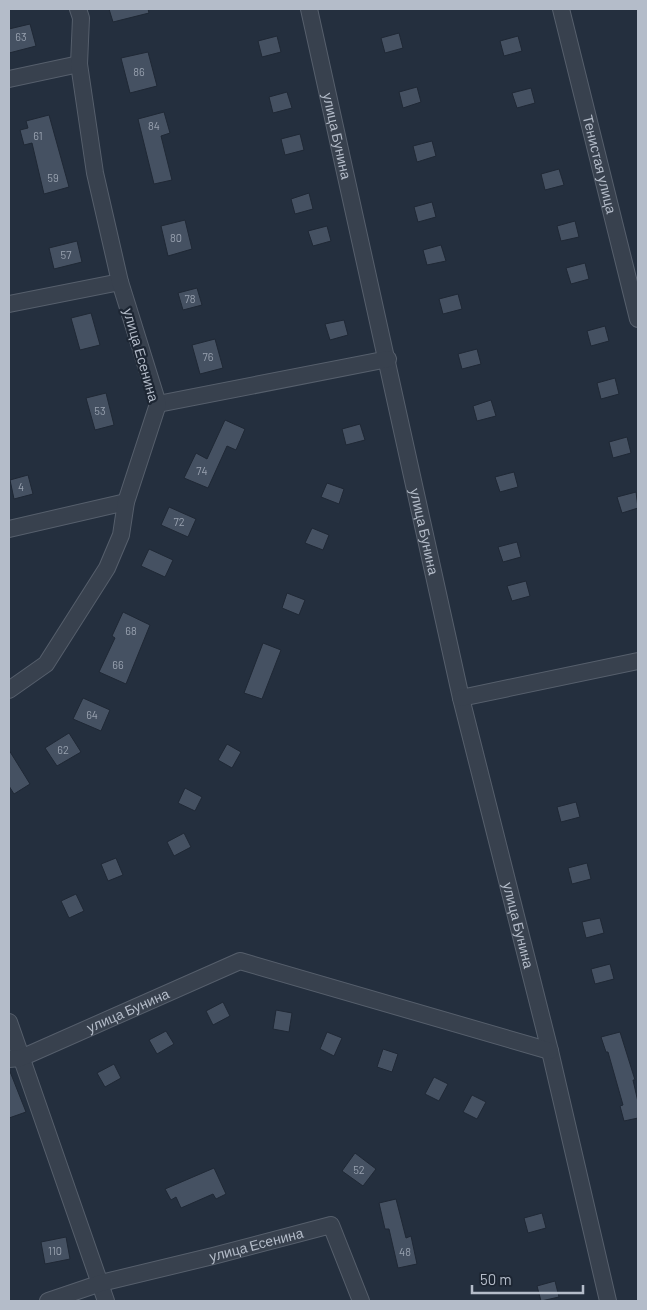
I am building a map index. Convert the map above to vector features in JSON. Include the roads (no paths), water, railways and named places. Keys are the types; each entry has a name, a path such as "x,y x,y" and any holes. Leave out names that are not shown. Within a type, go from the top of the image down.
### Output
{"street":[{"name":"улица Есенина","path":"9,690 46,664 56,652 107,568 121,535 126,502 158,404 120,282 95,173 79,64 81,18 78,9"},
{"name":"улица Бунина","path":"309,9 388,359 461,698 550,1050 608,1301"},
{"name":"Тенистая улица","path":"561,9 638,319"},
{"path":"9,78 79,64"},
{"path":"9,304 120,282"},
{"path":"158,404 388,359"},
{"path":"9,529 126,502"},
{"path":"461,698 638,661"},
{"name":"улица Бунина","path":"15,1058 240,961 550,1050"},
{"path":"9,1022 15,1058 101,1283 106,1301"},
{"name":"улица Есенина","path":"101,1283 331,1225 361,1301"},
{"path":"48,1301 101,1283"}]}
